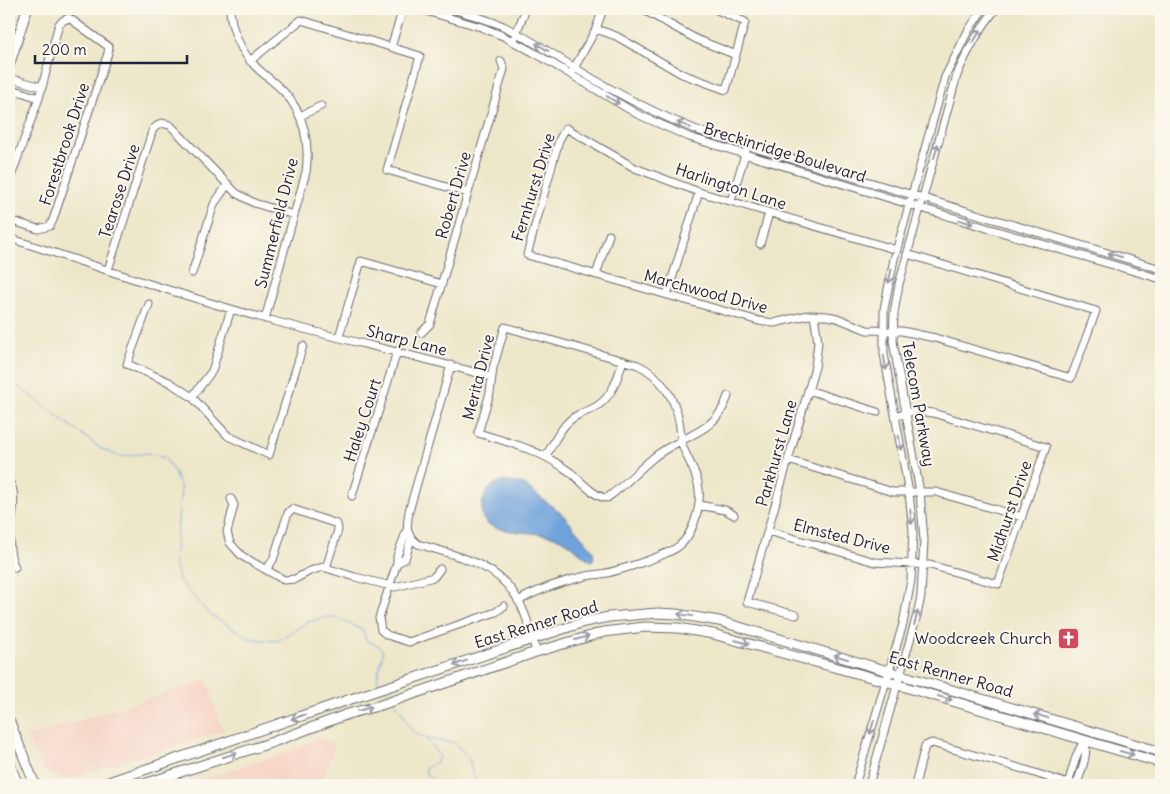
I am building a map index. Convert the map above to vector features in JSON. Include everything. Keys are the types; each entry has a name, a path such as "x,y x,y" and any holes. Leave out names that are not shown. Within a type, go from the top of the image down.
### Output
{"main road":[{"path":"9,66 27,9"},
{"name":"East Renner Road","path":"100,785 344,701 584,622 609,616 632,614 676,614 718,621 1161,752"},
{"name":"East Renner Road","path":"142,785 536,652 604,632 645,627 678,628 714,634 885,681 1161,763"},
{"path":"344,701 348,714"},
{"path":"9,720 35,785"},
{"path":"1085,740 1088,730"},
{"path":"181,758 184,770"},
{"path":"9,762 18,785"}],"street":[{"name":"Summerfield Drive","path":"230,9 236,37 250,61 284,92 300,116 307,140 308,164 265,319"},
{"path":"391,47 403,9"},
{"name":"Breckinridge Boulevard","path":"420,9 481,27 512,41 637,114 671,130 745,155 1161,279"},
{"name":"Breckinridge Boulevard","path":"452,9 486,19 516,33 641,105 683,125 747,146 1161,269"},
{"path":"512,41 526,9"},
{"path":"571,75 596,29 603,9"},
{"path":"642,9 696,39 736,55"},
{"path":"596,29 616,36 682,74 726,90 745,22 715,9"},
{"name":"Telecom Parkway","path":"854,785 910,595 913,531 909,493 885,361 883,331 888,285 945,77 968,31 982,9"},
{"name":"Telecom Parkway","path":"869,785 917,615 921,594 923,564 924,540 920,492 894,348 894,313 899,284 954,84 961,66 984,25 996,9"},
{"name":"Forestbrook Drive","path":"9,220 38,228 50,226 54,220 109,47 69,18 64,20 59,24 42,87"},
{"path":"250,61 301,20 420,56 387,170 468,193"},
{"name":"Robert Drive","path":"421,333 430,324 442,284 504,69 501,61"},
{"path":"952,62 961,66"},
{"path":"9,78 42,87 9,182"},
{"path":"22,92 26,83"},
{"path":"9,88 39,98"},
{"path":"300,116 321,106"},
{"name":"Tearose Drive","path":"108,270 153,129 161,123 166,122 170,125 228,184"},
{"name":"Harlington Lane","path":"566,128 635,168 699,192 897,250"},
{"name":"Fernhurst Drive","path":"527,255 560,140 566,128"},
{"path":"731,201 747,146"},
{"path":"192,274 214,204 228,184 236,193 254,203 294,215"},
{"path":"667,295 699,192"},
{"path":"760,244 769,213"},
{"path":"1042,244 1045,234"},
{"path":"596,275 608,235"},
{"name":"Sharp Lane","path":"9,238 231,310 451,365 409,511 407,530 397,556 397,563"},
{"name":"Marchwood Drive","path":"527,255 765,322 787,321 814,315 837,318 867,330 911,333 935,338 1071,378 1096,311 907,254"},
{"path":"339,337 361,261 442,284"},
{"path":"149,304 126,364 169,382 192,397 228,436 269,456 303,346"},
{"path":"192,397 212,371 231,310"},
{"name":"Parkhurst Lane","path":"796,615 747,602 816,367 817,335 814,315"},
{"name":"Merita Drive","path":"546,456 522,446 478,433 490,393 491,377 505,327 623,360"},
{"name":"Haley Court","path":"352,496 397,351"},
{"path":"518,601 529,595 580,577 609,572 674,549 681,545 691,531 699,505 698,480 681,441 678,416 660,380 645,368 623,360 616,383 611,392 598,406 571,419 559,433 546,456 570,472 599,497 607,498 618,491 666,448 681,441 710,425 722,410 728,396"},
{"path":"451,365 491,377"},
{"path":"808,390 877,412"},
{"name":"Midhurst Drive","path":"906,413 915,411 933,414 1046,447 998,584"},
{"path":"895,415 906,413"},
{"path":"788,460 893,492 941,493 1022,517"},
{"path":"9,481 14,500 9,550 10,558 16,566"},
{"path":"231,498 234,505 227,532 228,539 236,551 280,578 288,580 298,578 315,569 326,568 395,586 427,579 434,576 440,570"},
{"path":"699,505 725,510 734,515"},
{"path":"266,570 272,560 290,510 337,524 338,530 326,568"},
{"path":"407,530 411,539 418,544 485,567 506,584 518,601 536,652"},
{"name":"Elmsted Drive","path":"768,531 875,562 923,564 998,584"},
{"path":"411,539 405,559 397,563 388,585 379,618 381,630 387,635 409,642 496,612 504,606"},
{"path":"915,785 925,746 929,743 935,743 1072,785 1077,783 1081,773 1087,749 1085,740"}],"shaded area":[{"path":"207,680 223,731 71,778 45,773 27,737"},
{"path":"318,738 331,742 335,746 321,785 186,785 295,749"}],"water":[{"path":"504,481 523,484 563,515 593,550 594,557 592,561 561,539 543,534 506,530 489,525 482,516 481,511 486,493 493,485"}],"waterway":[{"path":"9,382 15,384 100,448 120,457 147,453 165,458 174,472 181,489 174,562 179,580 209,614 251,639 277,641 308,622 332,616 362,630 367,641 379,646 383,652 377,679 381,684"},
{"path":"387,691 392,698"},
{"path":"396,703 413,732 430,739 455,743 469,758 473,777 484,785"},
{"path":"427,740 439,756 437,762 425,768 427,776 434,780 432,785"}],"place":[{"name":"Woodcreek Church","path":"1068,638"}]}
